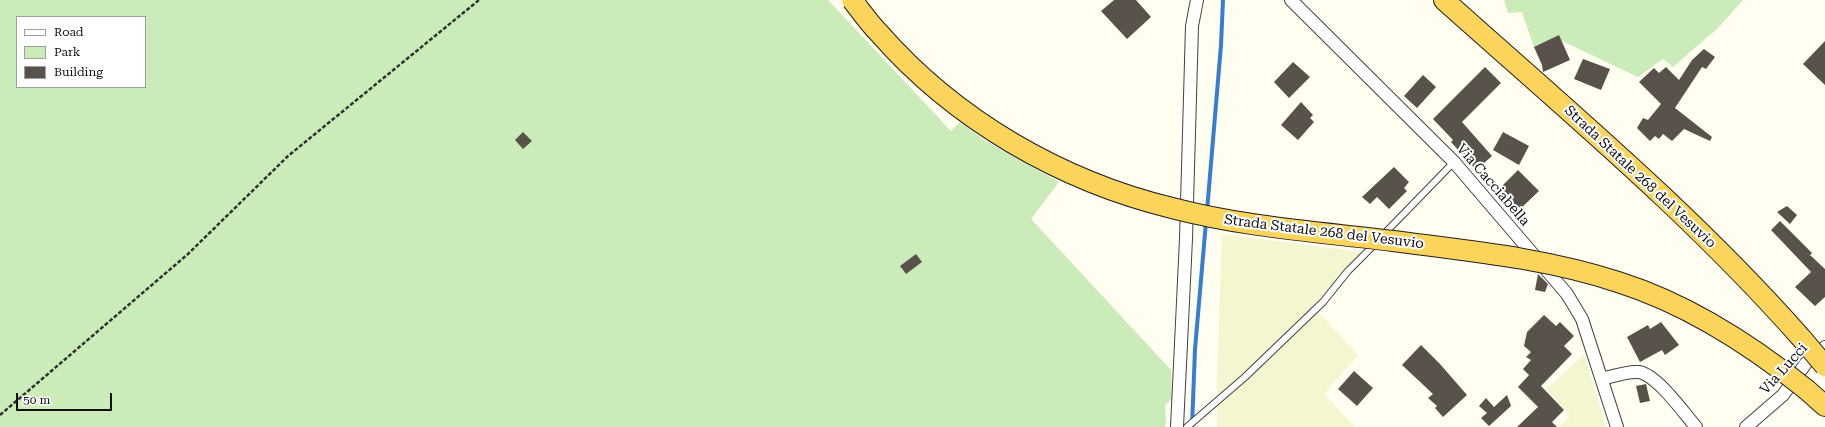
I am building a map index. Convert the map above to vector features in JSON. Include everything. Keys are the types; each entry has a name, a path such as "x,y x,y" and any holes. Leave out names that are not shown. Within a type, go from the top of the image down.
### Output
{"highway":[{"name":"Strada Statale 268 del Vesuvio","path":"852,0 879,34 922,76 967,113 1017,146 1069,173 1115,192 1172,208 1231,220 1514,257 1568,267 1621,282 1676,305 1728,332 1777,366 1825,406"},
{"name":"Strada Statale 268 del Vesuvio","path":"1444,0 1654,188 1717,249 1803,340 1825,366"}],"street":[{"path":"1184,427 1186,239 1192,26 1198,0"},
{"name":"Via Cacciabella","path":"1291,0 1454,162 1568,294 1582,319 1617,427"},
{"name":"Via Lucci","path":"1746,427 1783,395 1806,363 1825,347"},
{"path":"1602,379 1638,372 1644,375 1660,384 1696,427"}],"lane":[{"path":"1184,427 1245,377 1323,302 1348,271 1454,162"}],"path":[{"path":"0,415 188,254 288,156 479,0"}],"green space":[{"path":"0,0 828,0 951,131 960,122 984,140 1059,182 1031,219 1171,370 1172,398 1165,406 1165,427 0,427"},
{"path":"1504,0 1743,0 1718,28 1673,67 1663,59 1638,77 1560,40 1551,40 1534,47 1522,12 1508,13"},
{"path":"1222,234 1362,252 1313,306 1358,355 1324,394 1355,427 1217,427 1217,379"},
{"path":"1584,354 1606,427 1559,427 1570,416 1547,389"}],"building":[{"path":"1114,0 1136,0 1151,17 1127,39 1101,11"},
{"path":"1559,35 1570,60 1543,72 1542,65 1534,47"},
{"path":"1825,41 1825,85 1803,64"},
{"path":"1704,49 1715,57 1706,69 1702,67 1675,108 1712,137 1710,141 1684,129 1672,141 1663,134 1659,139 1655,136 1650,141 1637,128 1643,118 1648,120 1661,104 1639,82 1654,68 1659,73 1666,67 1679,80 1692,60"},
{"path":"1583,59 1610,69 1601,90 1574,79"},
{"path":"1293,62 1310,77 1289,98 1274,82"},
{"path":"1485,67 1501,83 1462,122 1492,156 1476,170 1451,142 1453,140 1433,119"},
{"path":"1423,75 1436,87 1417,108 1404,96"},
{"path":"1301,102 1313,115 1310,118 1314,122 1298,140 1281,125"},
{"path":"523,132 532,141 523,149 515,140"},
{"path":"1503,132 1529,146 1519,165 1493,150"},
{"path":"1394,167 1409,182 1404,188 1407,191 1389,209 1377,197 1370,204 1362,197"},
{"path":"1518,170 1539,191 1518,211 1498,190"},
{"path":"1787,206 1797,215 1790,224 1777,212"},
{"path":"1780,221 1812,253 1810,255 1825,269 1825,297 1815,306 1795,287 1811,272 1771,230"},
{"path":"916,254 922,262 906,274 900,266"},
{"path":"1538,274 1548,284 1545,292 1535,290"},
{"path":"1544,315 1556,326 1560,322 1574,336 1564,346 1572,354 1541,386 1564,410 1552,422 1557,427 1517,427 1538,407 1518,387 1529,375 1523,369 1531,360 1526,357 1531,352 1524,346 1527,332"},
{"path":"1661,322 1679,345 1665,355 1662,350 1640,362 1627,337 1648,325 1650,329"},
{"path":"1421,345 1467,395 1443,417 1435,408 1437,406 1428,398 1433,394 1402,365"},
{"path":"1354,371 1373,388 1357,406 1338,389"},
{"path":"1646,384 1650,401 1640,403 1636,386"},
{"path":"1507,395 1511,406 1489,426 1481,418 1487,413 1479,406 1486,398 1494,407"}],"waterway":[{"path":"1207,211 1221,45 1223,0"},
{"path":"1192,427 1195,349 1206,222"}]}
